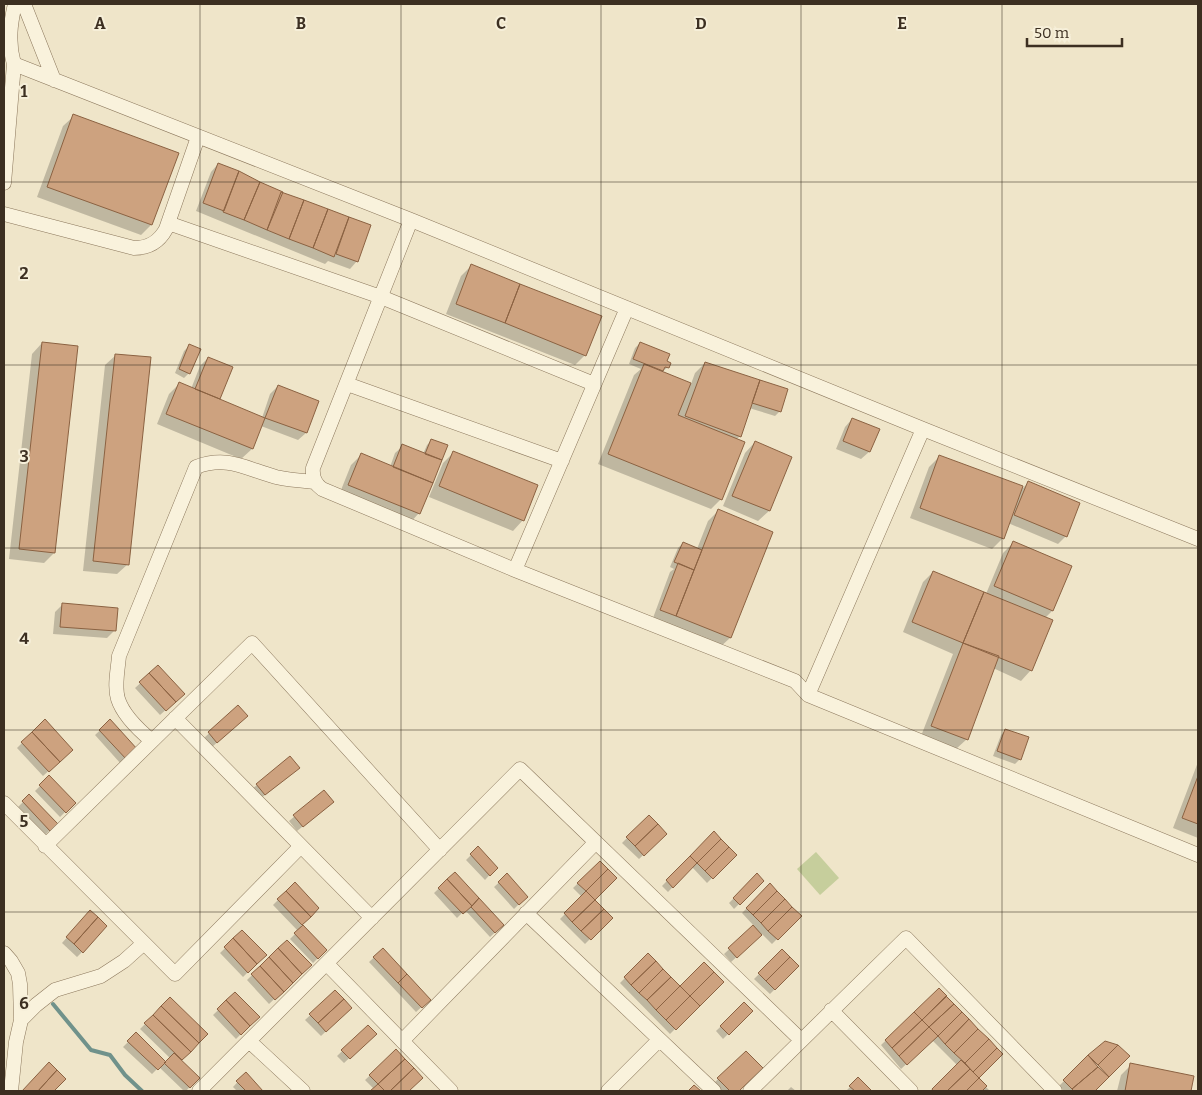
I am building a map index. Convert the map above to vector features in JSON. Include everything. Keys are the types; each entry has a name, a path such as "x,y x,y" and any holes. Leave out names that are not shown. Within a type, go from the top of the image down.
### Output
{"street":[{"path":"4,183 7,96 14,64 11,54 10,34 16,4"},
{"path":"24,4 54,80"},
{"path":"14,64 411,220 1198,539"},
{"path":"4,214 134,248 147,246 159,240 166,229 198,137"},
{"path":"411,220 313,468 316,482 322,489 516,570 796,682 808,695 1198,855"},
{"path":"168,223 381,297 594,384"},
{"path":"516,570 627,308"},
{"path":"347,384 562,461"},
{"path":"808,695 923,429"},
{"path":"152,741 134,725 118,700 119,656 196,467 208,462 224,461 276,477 316,482"},
{"path":"45,846 252,643 440,850"},
{"path":"175,718 372,918"},
{"path":"199,1091 520,769 801,1040"},
{"path":"4,803 175,974 301,846"},
{"path":"402,1041 596,842"},
{"path":"526,913 714,1091"},
{"path":"750,1091 906,938 1056,1091"},
{"path":"21,1020 55,990 101,976 124,961 144,943"},
{"path":"4,953 18,973 21,1020 16,1042 11,1091"},
{"path":"327,964 451,1091"},
{"path":"831,1010 911,1091"},
{"path":"608,1091 659,1040"},
{"path":"249,1041 303,1091"}],"green space":[{"path":"816,852 839,878 820,895 797,869"}],"building":[{"path":"73,114 179,153 152,225 47,187"},
{"path":"218,163 239,171 224,211 203,203"},
{"path":"239,171 260,182 244,220 223,212"},
{"path":"260,182 283,192 267,230 244,220"},
{"path":"281,192 304,200 289,239 267,230"},
{"path":"304,200 328,209 313,248 289,239"},
{"path":"328,209 349,217 334,257 313,248"},
{"path":"349,217 371,225 358,262 336,254"},
{"path":"471,264 520,284 505,323 456,304"},
{"path":"520,284 602,316 586,356 505,323"},
{"path":"42,342 78,346 55,553 19,549"},
{"path":"640,342 670,354 667,361 671,363 669,368 665,367 663,371 633,359"},
{"path":"189,344 201,349 190,374 179,369"},
{"path":"115,354 151,357 129,565 93,561"},
{"path":"208,357 233,367 220,399 195,389"},
{"path":"705,362 760,380 741,437 685,416"},
{"path":"644,364 691,383 678,415 745,442 722,500 608,454"},
{"path":"760,380 788,389 781,412 752,403"},
{"path":"179,382 265,418 253,449 166,414"},
{"path":"278,385 319,401 307,433 265,418"},
{"path":"852,418 880,429 870,452 843,441"},
{"path":"431,439 448,445 442,460 425,454"},
{"path":"755,441 792,457 770,511 732,496"},
{"path":"402,444 442,460 433,483 393,467"},
{"path":"453,451 538,485 524,521 439,486"},
{"path":"361,453 433,483 420,514 348,485"},
{"path":"939,455 1023,486 1004,539 920,508"},
{"path":"1028,481 1080,503 1067,537 1014,515"},
{"path":"718,509 773,532 731,638 676,616"},
{"path":"1013,541 1072,566 1053,611 994,586"},
{"path":"683,542 702,550 694,570 674,562"},
{"path":"678,563 694,570 676,616 660,610"},
{"path":"933,571 984,592 963,643 912,622"},
{"path":"984,592 1053,620 1032,671 963,643"},
{"path":"62,603 118,608 116,631 60,627"},
{"path":"963,643 999,656 968,740 931,726"},
{"path":"158,665 185,694 176,702 149,673"},
{"path":"149,673 176,702 166,711 139,682"},
{"path":"238,705 248,716 217,743 208,732"},
{"path":"45,719 73,750 60,762 32,732"},
{"path":"110,719 138,750 127,760 99,730"},
{"path":"1005,729 1029,737 1021,760 997,751"},
{"path":"32,732 60,762 49,772 21,742"},
{"path":"290,756 300,768 265,795 256,784"},
{"path":"49,775 76,803 66,813 39,785"},
{"path":"1198,776 1198,824 1182,818"},
{"path":"324,790 334,802 303,827 293,815"},
{"path":"29,794 58,824 50,831 22,801"},
{"path":"649,815 658,824 635,846 626,837"},
{"path":"658,824 667,834 644,856 635,846"},
{"path":"714,831 721,839 697,863 690,856"},
{"path":"721,839 729,847 705,871 697,863"},
{"path":"478,846 498,868 490,876 470,854"},
{"path":"729,847 737,855 713,879 705,871"},
{"path":"690,856 697,863 673,888 666,880"},
{"path":"600,861 608,869 586,891 577,883"},
{"path":"608,869 617,878 595,900 586,891"},
{"path":"455,872 479,898 472,906 447,879"},
{"path":"507,873 528,897 519,905 498,882"},
{"path":"757,873 764,881 740,905 733,898"},
{"path":"447,879 472,906 463,914 438,888"},
{"path":"295,882 319,908 311,917 286,891"},
{"path":"770,883 777,891 753,915 746,908"},
{"path":"286,891 311,917 302,925 277,899"},
{"path":"586,891 595,900 572,922 564,913"},
{"path":"777,891 785,899 761,923 753,915"},
{"path":"479,898 504,925 495,933 471,907"},
{"path":"785,899 792,907 768,931 761,923"},
{"path":"595,900 604,909 581,931 572,922"},
{"path":"792,907 802,916 778,940 768,931"},
{"path":"604,909 613,918 591,940 581,931"},
{"path":"90,910 98,917 74,944 66,937"},
{"path":"98,917 107,926 83,953 74,944"},
{"path":"303,925 327,950 318,959 294,933"},
{"path":"753,925 762,935 737,958 728,948"},
{"path":"242,930 267,955 257,964 233,938"},
{"path":"233,938 257,964 248,973 224,947"},
{"path":"287,940 312,965 302,974 278,948"},
{"path":"278,948 302,974 293,983 269,957"},
{"path":"383,948 407,974 398,983 373,957"},
{"path":"782,949 790,957 766,981 758,973"},
{"path":"648,953 656,961 631,985 624,977"},
{"path":"269,957 293,983 284,992 260,966"},
{"path":"790,957 799,966 775,990 766,981"},
{"path":"656,961 663,969 639,993 631,985"},
{"path":"704,962 714,972 690,996 680,986"},
{"path":"260,966 284,992 275,1000 251,974"},
{"path":"663,969 671,977 647,1000 639,993"},
{"path":"714,972 724,982 700,1006 690,996"},
{"path":"407,974 431,1000 422,1008 398,983"},
{"path":"671,977 680,986 656,1010 647,1000"},
{"path":"680,986 690,996 666,1020 656,1010"},
{"path":"939,988 947,996 922,1020 914,1012"},
{"path":"335,990 344,999 318,1023 309,1014"},
{"path":"235,992 260,1017 250,1026 226,1000"},
{"path":"690,996 700,1006 676,1030 666,1020"},
{"path":"946,996 954,1004 929,1027 922,1020"},
{"path":"170,997 208,1034 199,1043 161,1006"},
{"path":"344,999 352,1008 326,1032 318,1023"},
{"path":"226,1000 250,1026 241,1035 217,1009"},
{"path":"744,1002 753,1011 729,1035 720,1026"},
{"path":"954,1004 962,1012 938,1036 929,1027"},
{"path":"161,1006 199,1043 191,1052 153,1015"},
{"path":"914,1012 922,1020 892,1048 885,1040"},
{"path":"962,1012 969,1019 945,1044 938,1036"},
{"path":"153,1015 191,1052 182,1060 144,1023"},
{"path":"969,1019 978,1029 954,1053 945,1044"},
{"path":"922,1020 929,1027 899,1056 892,1048"},
{"path":"368,1025 377,1034 350,1059 341,1050"},
{"path":"929,1027 938,1036 907,1065 899,1056"},
{"path":"978,1029 989,1039 965,1063 954,1053"},
{"path":"136,1032 166,1062 158,1070 127,1041"},
{"path":"989,1039 997,1048 973,1072 965,1063"},
{"path":"1105,1041 1118,1045 1098,1065 1088,1055"},
{"path":"1118,1045 1130,1056 1109,1077 1098,1065"},
{"path":"997,1048 1003,1054 979,1078 973,1072"},
{"path":"396,1049 405,1059 378,1084 369,1075"},
{"path":"746,1051 763,1068 739,1091 730,1091 717,1078"},
{"path":"174,1053 200,1078 190,1088 164,1063"},
{"path":"1088,1055 1098,1067 1072,1089 1063,1080"},
{"path":"405,1059 414,1068 390,1091 385,1091 378,1084"},
{"path":"961,1060 970,1069 947,1091 933,1091 932,1089"},
{"path":"49,1062 57,1070 38,1091 22,1091"},
{"path":"1130,1063 1194,1076 1191,1091 1125,1091"},
{"path":"1098,1067 1109,1077 1095,1091 1074,1091 1072,1089"},
{"path":"414,1068 423,1078 409,1091 390,1091"},
{"path":"970,1069 979,1078 966,1091 947,1091"},
{"path":"57,1070 66,1079 54,1091 38,1091"},
{"path":"246,1072 263,1091 246,1091 236,1081"},
{"path":"858,1077 872,1091 855,1091 849,1086"},
{"path":"979,1078 987,1086 982,1091 966,1091"},
{"path":"378,1084 385,1091 370,1091"},
{"path":"694,1085 701,1091 688,1091"}],"waterway":[{"path":"53,1004 91,1050 110,1055 125,1075 142,1091"}]}
